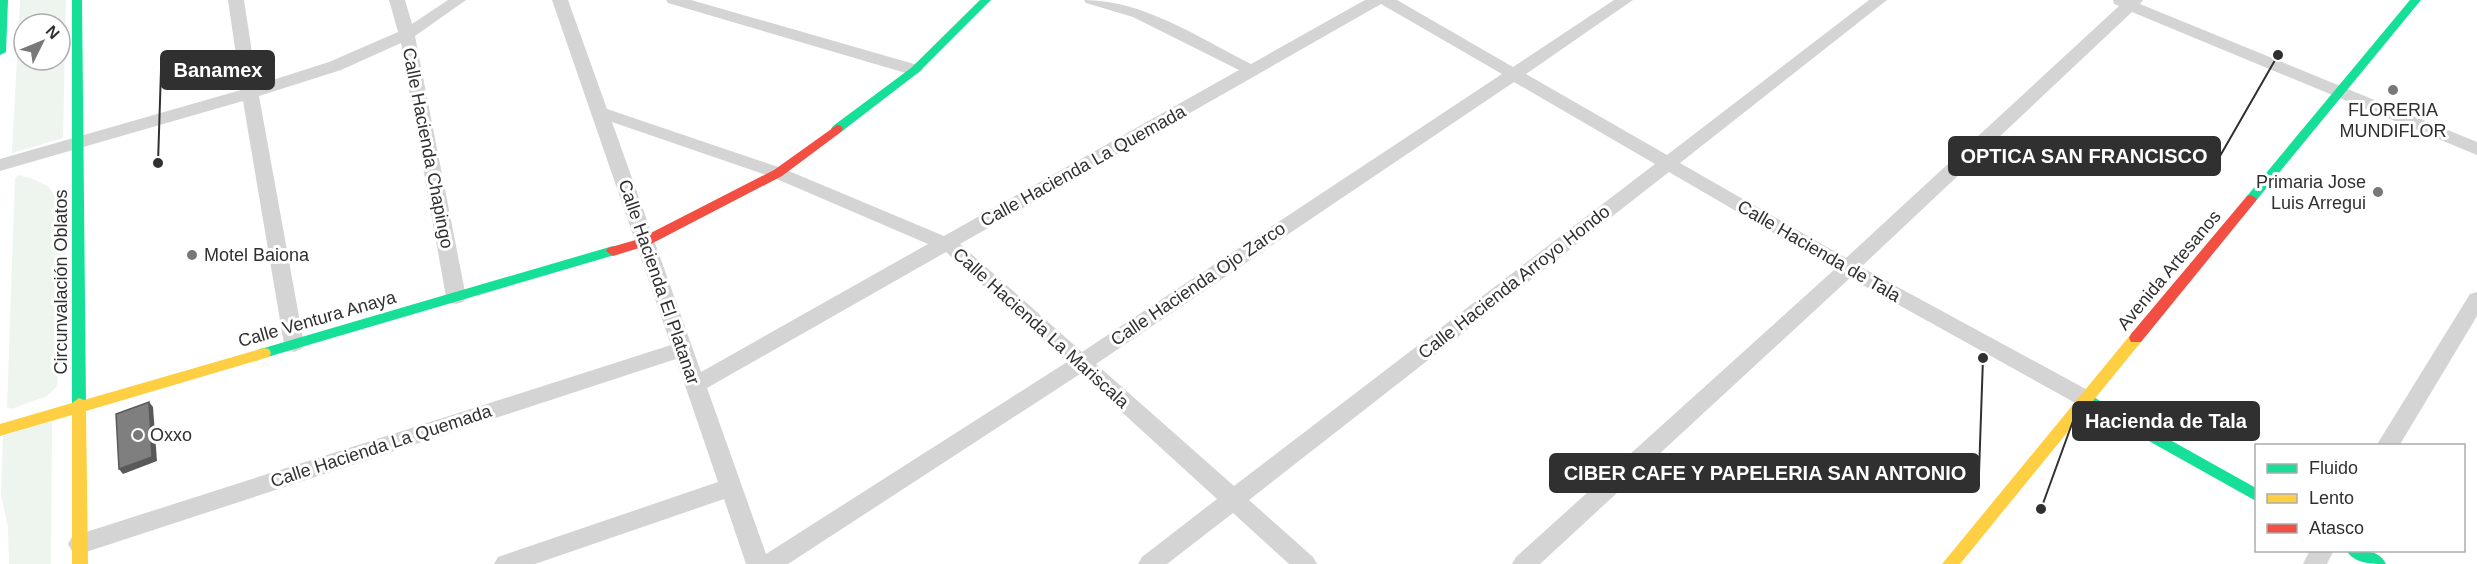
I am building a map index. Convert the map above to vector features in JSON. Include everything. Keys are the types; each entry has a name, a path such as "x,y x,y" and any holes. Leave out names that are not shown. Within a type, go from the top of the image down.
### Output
{"main road":[{"path":"0,52 3,0"},
{"name":"Circunvalación Oblatos","path":"77,0 80,554"},
{"name":"Calle Ventura Anaya","path":"0,430 644,242 778,173 915,70 986,0"},
{"name":"Avenida Artesanos","path":"1950,564 2416,0"},
{"name":"Calle Hacienda de Tala","path":"2086,399 2255,494"},
{"path":"2357,552 2378,564"}],"street":[{"path":"237,0 250,93 294,344"},
{"name":"Calle Hacienda Chapingo","path":"397,0 407,34 456,297"},
{"path":"0,165 250,93 335,66 407,34 458,0"},
{"name":"Calle Hacienda El Platanar","path":"560,0 758,564"},
{"path":"674,0 915,70"},
{"path":"1092,0 1139,14 1252,71"},
{"name":"Calle Hacienda La Quemada","path":"695,385 1376,0"},
{"name":"Calle Hacienda de Tala","path":"1386,0 1848,268 2086,399"},
{"name":"Calle Hacienda Ojo Zarco","path":"769,564 1081,363 1625,0"},
{"name":"Calle Hacienda Arroyo Hondo","path":"1150,564 1879,0"},
{"path":"1524,564 1848,268 2127,2 2477,149"},
{"name":"Calle Hacienda La Mariscala","path":"599,112 778,173 952,247 1305,564"},
{"path":"2388,444 2477,299"},
{"name":"Calle Hacienda La Quemada","path":"80,554 682,349"},
{"path":"506,564 731,487"}],"shaded area":[{"path":"20,0 66,0 66,12 19,12"},
{"path":"16,72 64,72 63,138 12,153"},
{"path":"19,175 48,186 68,217 57,386 47,396 11,409 7,407 15,178"},
{"path":"52,421 51,564 9,564 8,527 1,495 3,436"}],"building":[{"name":"Oxxo","path":"149,402 152,457 119,469 116,414"}],"traffic: fast":[{"path":"0,52 3,0"},
{"path":"77,0 79,404"},
{"path":"837,129 915,70 986,0"},
{"path":"2251,199 2416,0"},
{"path":"264,353 613,251"},
{"path":"2086,399 2255,494"},
{"path":"2357,552 2378,564"}],"traffic: slow":[{"path":"1950,564 2136,338"},
{"path":"0,430 264,353"},
{"path":"79,404 80,564"}],"traffic: jam":[{"path":"613,251 644,242 778,173 837,129"},
{"path":"2136,338 2251,199"}],"place":[{"name":"OPTICA SAN FRANCISCO","path":"2278,55"},
{"name":"FLORERIA MUNDIFLOR","path":"2393,90"},
{"name":"Banamex","path":"158,163"},
{"name":"Primaria Jose Luis Arregui","path":"2378,192"},
{"name":"Motel Baiona","path":"192,255"},
{"name":"CIBER CAFE Y PAPELERIA SAN ANTONIO","path":"1983,358"},
{"name":"Oxxo","path":"138,435"},
{"name":"Hacienda de Tala","path":"2041,509"}]}
